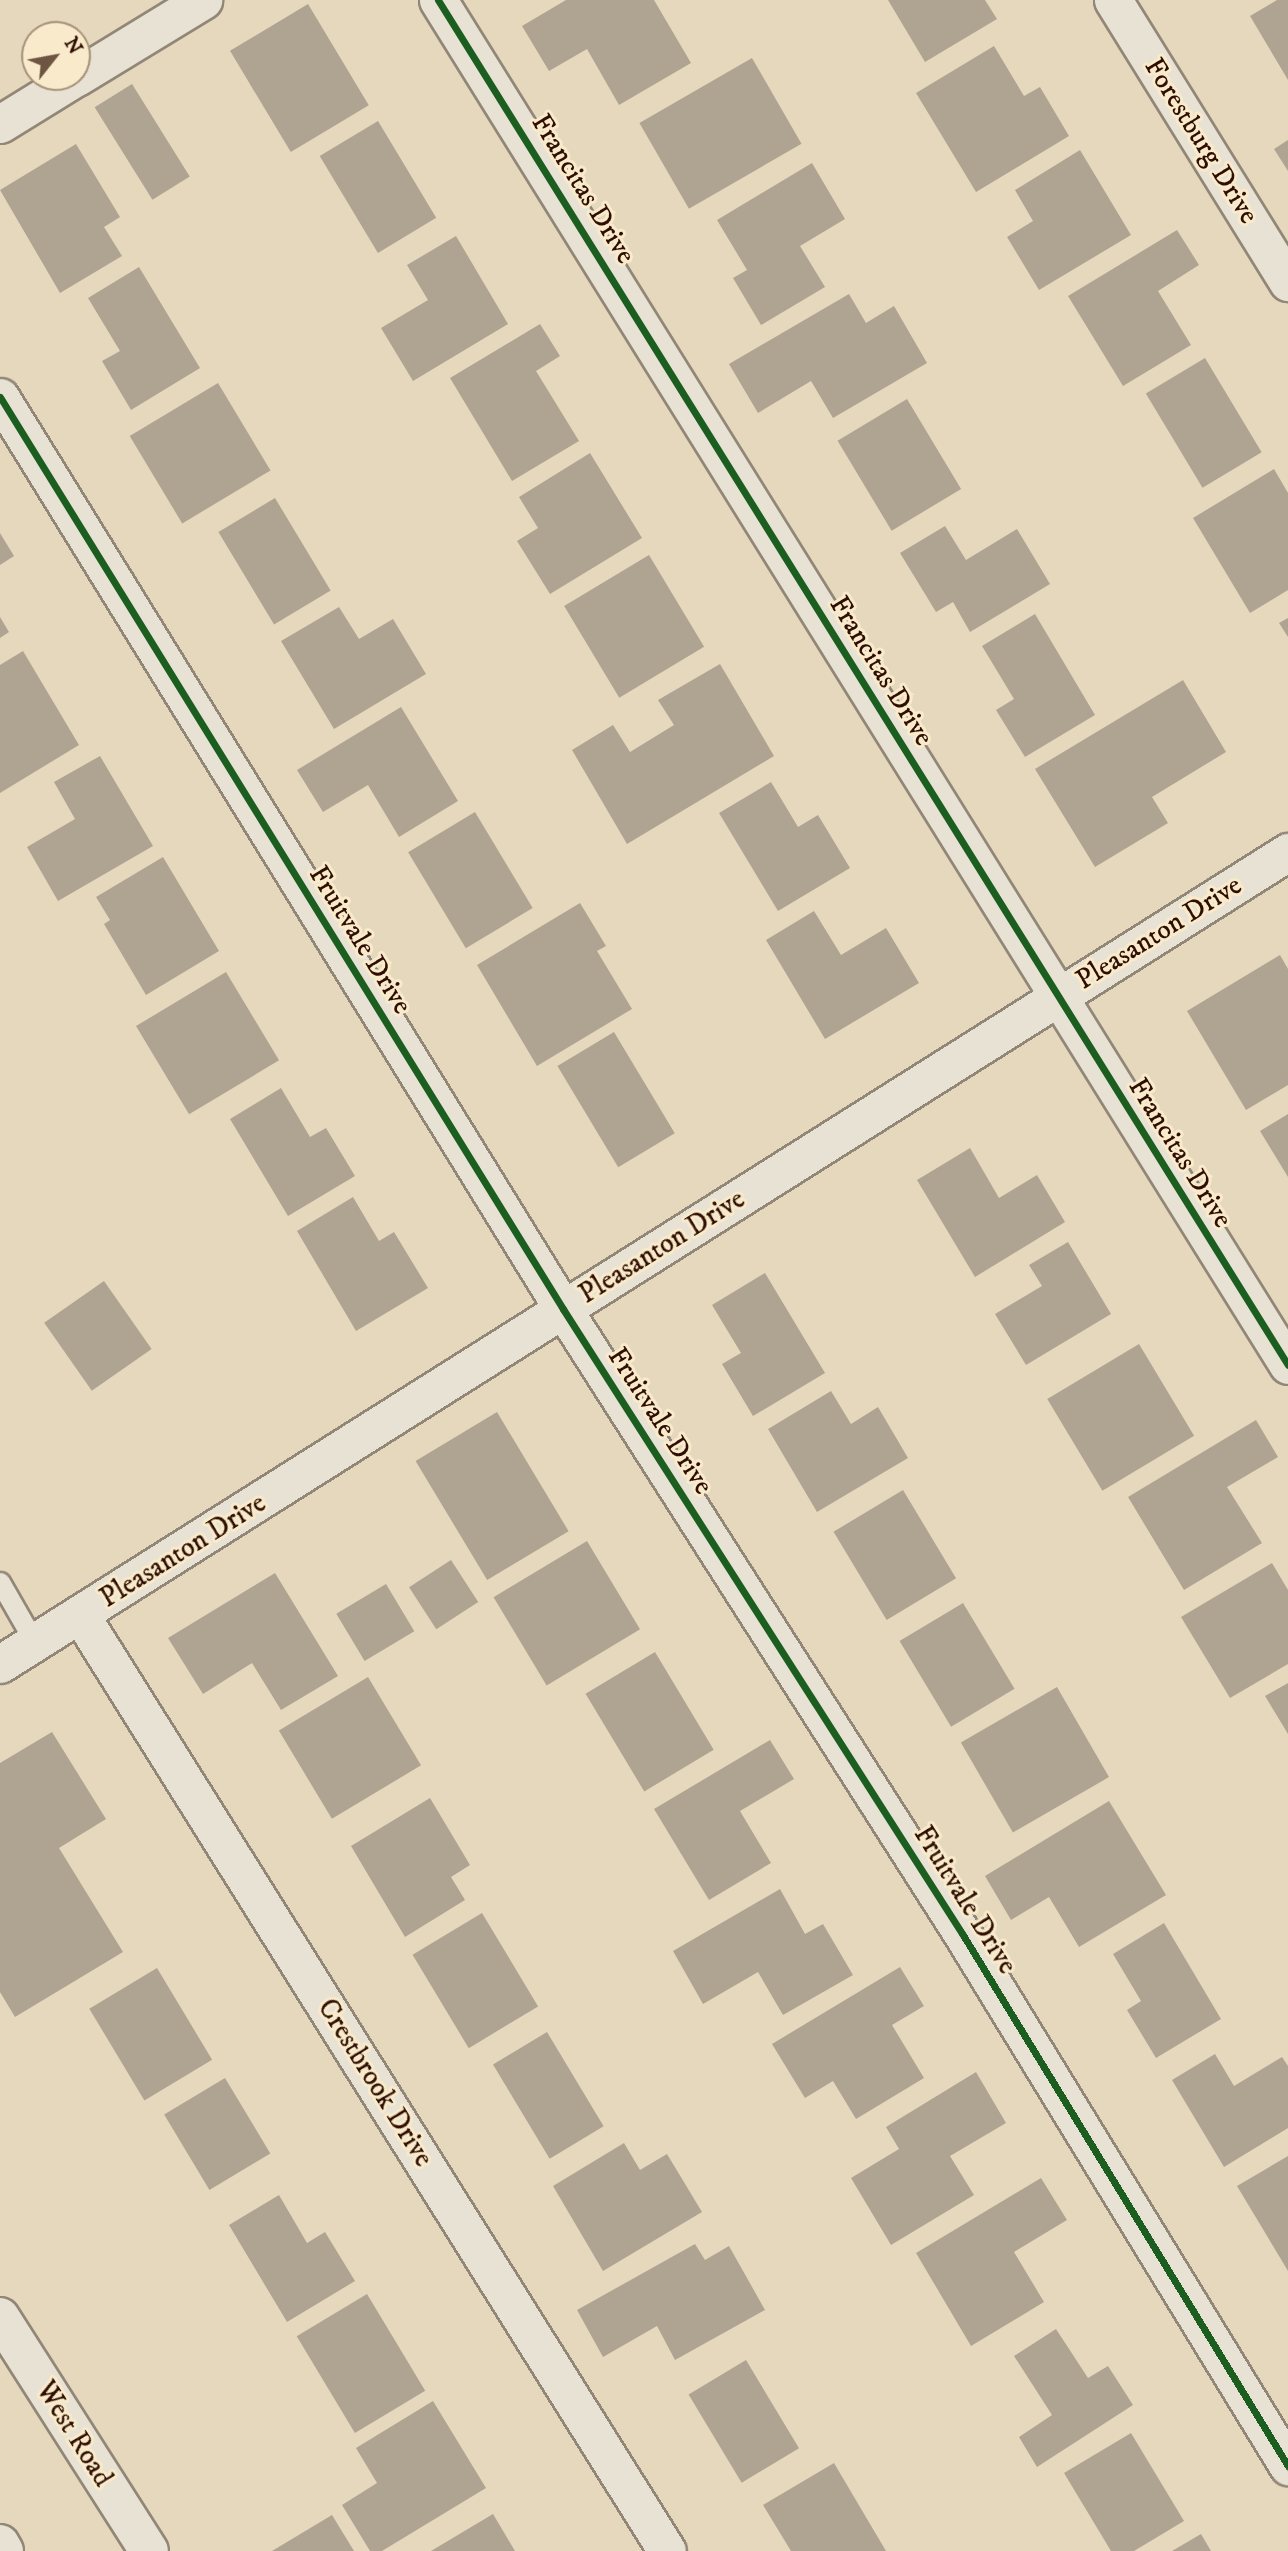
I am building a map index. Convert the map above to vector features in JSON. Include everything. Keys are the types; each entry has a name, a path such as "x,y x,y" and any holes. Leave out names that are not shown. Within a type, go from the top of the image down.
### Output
{"main road":[{"name":"West Road","path":"0,2316 149,2551"},
{"path":"0,2544 4,2551"}],"street":[{"path":"91,68 203,0"},
{"name":"Francitas Drive","path":"438,0 1288,1365"},
{"name":"Forestburg Drive","path":"1113,0 1288,282"},
{"path":"0,124 54,91"},
{"name":"Fruitvale Drive","path":"0,397 563,1309 963,1935 1288,2466"},
{"name":"Pleasanton Drive","path":"0,1664 1288,852"},
{"name":"Crestbrook Drive","path":"80,1616 667,2551"}],"lane":[{"path":"0,1582 35,1643"}],"building":[{"path":"566,0 654,0 691,63 619,105 587,49 549,71 522,26"},
{"path":"888,0 985,0 997,19 925,62"},
{"path":"1277,0 1288,0 1288,80 1250,16"},
{"path":"308,4 369,105 291,152 230,51"},
{"path":"994,46 1024,96 1040,87 1069,136 976,192 916,93"},
{"path":"752,58 802,144 689,209 639,123"},
{"path":"132,84 190,176 152,200 95,107"},
{"path":"378,121 436,218 378,253 320,156"},
{"path":"1288,140 1288,171 1274,149"},
{"path":"76,144 120,217 104,227 122,256 60,293 0,190"},
{"path":"1080,150 1131,235 1039,290 1007,237 1033,221 1015,190"},
{"path":"812,163 845,219 800,246 825,287 761,325 733,278 747,270 717,220"},
{"path":"1177,230 1199,265 1158,291 1191,345 1123,386 1068,296"},
{"path":"456,236 508,324 413,381 381,328 428,300 407,265"},
{"path":"139,267 200,368 131,410 102,361 120,351 88,298"},
{"path":"849,294 866,323 894,306 927,363 833,418 811,381 758,413 729,364"},
{"path":"540,324 560,356 536,371 579,441 512,481 450,378"},
{"path":"1205,358 1262,452 1203,488 1146,394"},
{"path":"218,383 271,470 182,523 130,436"},
{"path":"907,399 961,489 892,531 838,441"},
{"path":"590,453 642,538 550,594 517,541 538,528 519,497"},
{"path":"1274,469 1288,493 1288,590 1250,613 1193,518"},
{"path":"275,498 331,591 274,625 218,532"},
{"path":"945,526 966,560 1017,529 1050,584 970,632 953,602 936,612 900,553"},
{"path":"0,533 14,556 0,565"},
{"path":"649,555 704,647 619,698 564,606"},
{"path":"339,607 359,639 393,619 426,674 334,729 281,641"},
{"path":"1035,614 1095,715 1025,757 996,710 1014,699 982,646"},
{"path":"0,617 9,632 0,638"},
{"path":"1288,618 1288,637 1279,623"},
{"path":"23,651 79,745 0,793 0,665"},
{"path":"720,664 774,756 627,844 572,750 613,725 630,752 674,725 658,700"},
{"path":"1183,680 1226,752 1152,797 1168,823 1095,867 1035,769"},
{"path":"401,707 458,801 399,837 368,785 323,812 297,770"},
{"path":"100,756 153,846 58,901 27,847 75,819 54,782"},
{"path":"771,782 798,827 818,815 850,868 778,911 719,813"},
{"path":"475,812 533,908 466,948 408,852"},
{"path":"163,857 219,951 146,995 104,924 110,920 96,897"},
{"path":"580,903 606,946 597,951 632,1009 537,1066 477,965"},
{"path":"814,911 841,955 886,928 919,983 825,1039 766,940"},
{"path":"1280,955 1288,969 1288,1085 1246,1110 1187,1011"},
{"path":"226,972 279,1060 189,1114 136,1026"},
{"path":"614,1032 675,1133 618,1167 557,1066"},
{"path":"281,1088 310,1137 326,1128 355,1176 288,1216 230,1119"},
{"path":"1288,1114 1288,1177 1260,1131"},
{"path":"970,1148 999,1198 1037,1175 1065,1222 975,1277 917,1180"},
{"path":"353,1197 379,1241 394,1232 428,1288 356,1331 297,1231"},
{"path":"1068,1242 1111,1314 1026,1365 995,1314 1042,1286 1029,1265"},
{"path":"765,1273 825,1373 753,1416 722,1364 741,1353 712,1305"},
{"path":"104,1281 152,1349 92,1391 44,1323"},
{"path":"1139,1344 1194,1436 1102,1491 1047,1399"},
{"path":"831,1391 851,1424 878,1407 908,1458 817,1512 768,1429"},
{"path":"497,1412 569,1531 487,1580 416,1461"},
{"path":"1256,1420 1278,1457 1227,1487 1262,1543 1184,1590 1128,1497"},
{"path":"903,1490 956,1578 887,1620 834,1532"},
{"path":"587,1541 640,1629 547,1685 494,1597"},
{"path":"451,1560 478,1602 436,1629 409,1587"},
{"path":"1272,1563 1288,1590 1288,1664 1230,1698 1181,1617"},
{"path":"275,1573 338,1676 281,1710 252,1663 203,1694 168,1638"},
{"path":"386,1584 414,1631 365,1661 336,1614"},
{"path":"963,1603 1015,1689 951,1727 900,1641"},
{"path":"655,1652 714,1750 644,1791 586,1694"},
{"path":"368,1677 421,1765 332,1819 279,1731"},
{"path":"1288,1683 1288,1734 1265,1696"},
{"path":"1057,1687 1109,1777 1013,1833 961,1742"},
{"path":"52,1732 106,1819 59,1848 123,1952 15,2017 0,1992 0,1763"},
{"path":"770,1740 794,1779 740,1811 771,1863 709,1900 654,1809"},
{"path":"430,1798 470,1865 451,1877 465,1900 405,1937 351,1846"},
{"path":"1109,1801 1166,1895 1079,1947 1049,1897 1011,1920 985,1876"},
{"path":"780,1889 805,1934 823,1924 853,1975 783,2015 758,1972 703,2004 673,1951"},
{"path":"482,1913 538,2006 469,2048 413,1955"},
{"path":"1164,1923 1221,2019 1156,2058 1127,2010 1141,2001 1113,1954"},
{"path":"900,1967 924,2006 892,2025 924,2078 856,2119 833,2081 805,2098 772,2044"},
{"path":"157,1968 212,2060 144,2100 89,2009"},
{"path":"547,2032 604,2126 550,2159 493,2064"},
{"path":"1215,2054 1234,2086 1282,2057 1288,2066 1288,2128 1224,2167 1172,2080"},
{"path":"976,2072 1006,2123 950,2156 974,2195 891,2245 851,2178 899,2149 886,2127"},
{"path":"225,2078 270,2153 209,2190 164,2115"},
{"path":"624,2143 640,2170 667,2154 702,2212 603,2271 553,2186"},
{"path":"1288,2156 1288,2271 1237,2186"},
{"path":"1041,2178 1067,2220 1014,2252 1044,2302 971,2346 916,2253"},
{"path":"279,2195 307,2243 325,2232 355,2281 287,2322 229,2225"},
{"path":"695,2244 705,2260 729,2246 765,2310 675,2360 657,2326 603,2357 577,2310"},
{"path":"367,2294 425,2391 355,2433 297,2336"},
{"path":"1056,2329 1088,2378 1108,2366 1133,2405 1037,2467 1019,2437 1052,2415 1014,2356"},
{"path":"746,2360 799,2448 742,2483 689,2395"},
{"path":"433,2401 486,2488 382,2551 370,2551 342,2505 377,2483 356,2448"},
{"path":"1131,2433 1184,2521 1134,2551 1111,2551 1064,2473"},
{"path":"834,2463 886,2551 791,2551 763,2505"},
{"path":"493,2514 515,2551 431,2551"},
{"path":"332,2515 354,2551 272,2551"},
{"path":"1201,2534 1211,2551 1172,2551"}],"cycle path":[{"path":"438,0 1288,1365"},
{"path":"0,397 563,1309 963,1935 1288,2466"}]}
